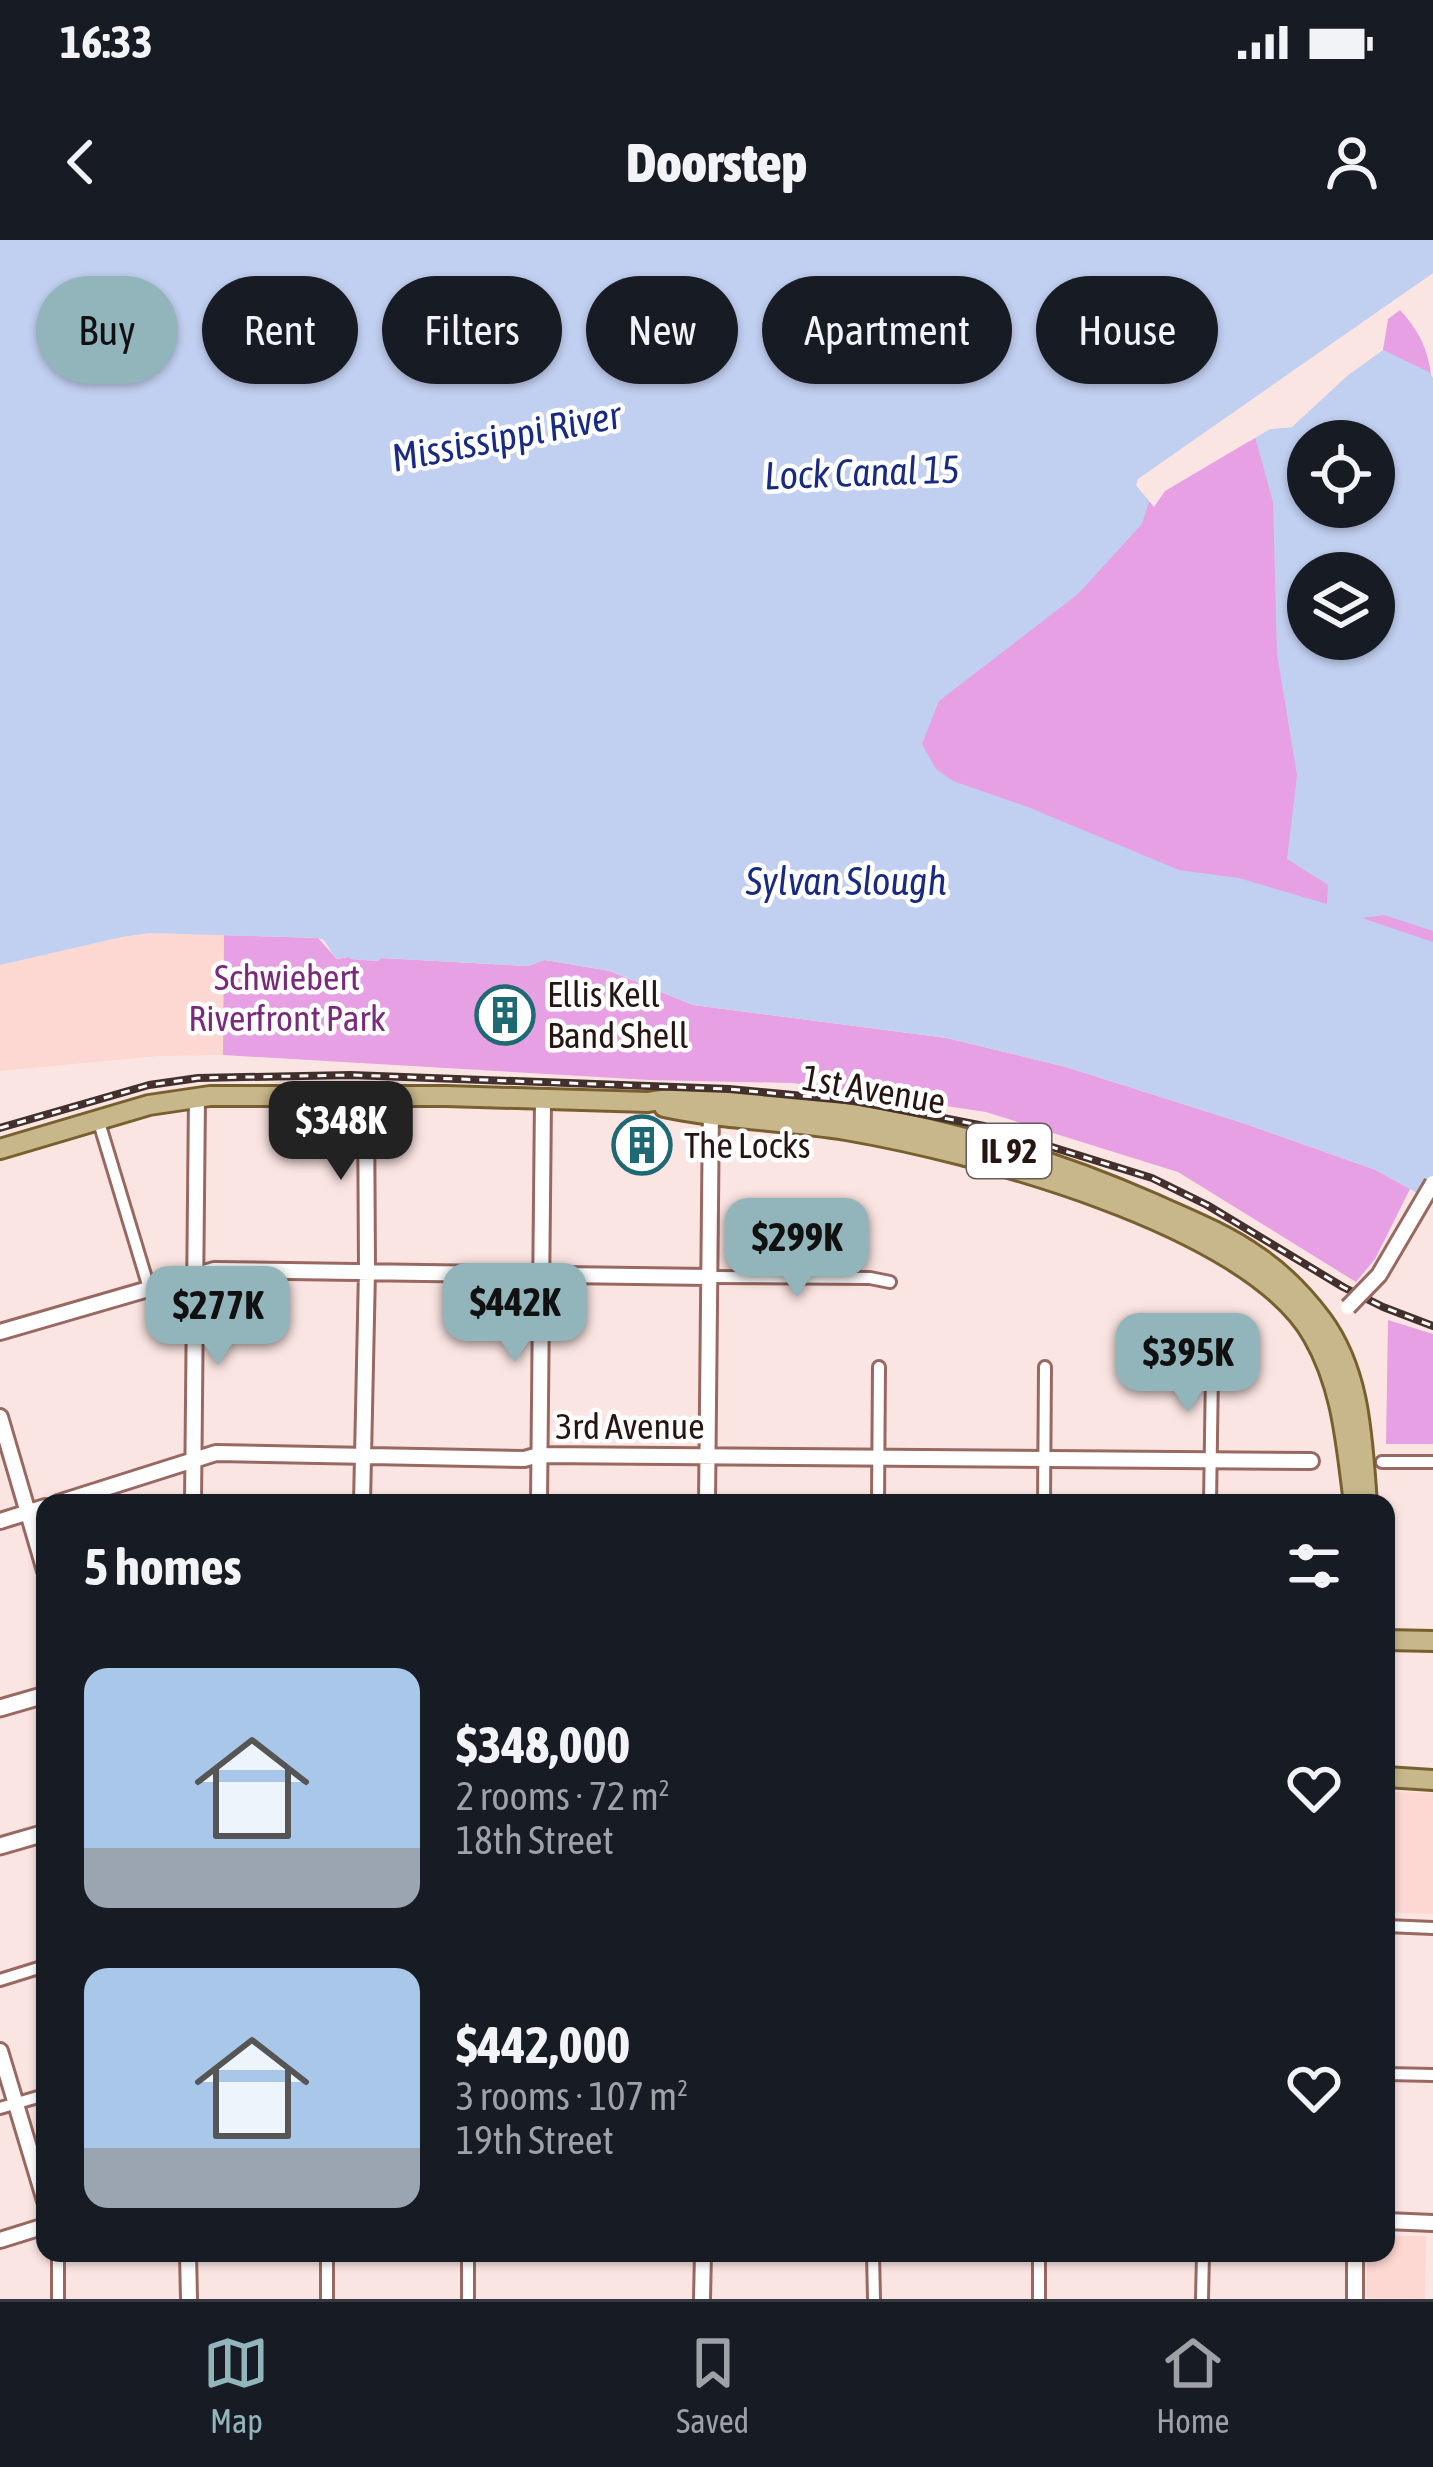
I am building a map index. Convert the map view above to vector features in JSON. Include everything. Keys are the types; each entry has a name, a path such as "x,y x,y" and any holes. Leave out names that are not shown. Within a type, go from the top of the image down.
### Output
{"main road":[{"name":"1st Avenue","path":"0,1149 149,1105 197,1097 366,1095 649,1102 674,1098 711,1107 806,1109 894,1123 998,1148 1182,1216 1244,1248 1287,1280 1318,1329"},
{"name":"IL 92","path":"1318,1329 1339,1396 1353,1494"},
{"name":"IL 92","path":"1318,1329 1338,1345 1349,1372 1358,1406 1366,1494"},
{"path":"1395,1640 1433,1641"},
{"path":"0,1708 36,1698"},
{"path":"1395,1778 1433,1780"},
{"path":"0,1846 36,1836"}],"street":[{"path":"362,1494 366,1095"},
{"path":"193,1494 197,1097"},
{"path":"539,1494 542,1099"},
{"path":"707,1494 711,1107"},
{"path":"98,1119 149,1288"},
{"path":"1318,1329 1379,1275 1433,1183"},
{"path":"0,1333 214,1270 870,1278 890,1282"},
{"path":"878,1494 879,1366"},
{"path":"1044,1494 1045,1366"},
{"path":"1210,1494 1211,1371"},
{"path":"0,1418 36,1541"},
{"name":"3rd Avenue","path":"86,1494 216,1453 524,1459 539,1455 1311,1461"},
{"path":"1382,1462 1433,1462"},
{"path":"0,1521 36,1510"},
{"path":"1395,1926 1433,1928"},
{"path":"0,1980 36,1969"},
{"path":"0,2050 7,2106 36,2178"},
{"path":"1395,2074 1433,2075"},
{"path":"7,2106 36,2098"},
{"path":"1395,2221 1433,2223"},
{"path":"0,2240 36,2229"},
{"path":"58,2262 58,2299"},
{"path":"188,2262 189,2299"},
{"path":"327,2262 327,2299"},
{"path":"468,2262 468,2299"},
{"path":"702,2299 703,2262"},
{"path":"873,2262 874,2299"},
{"path":"1039,2262 1039,2299"},
{"path":"1202,2299 1203,2262"},
{"path":"1355,2262 1355,2299"}],"shaded area":[{"path":"151,933 224,935 223,1055 158,1056 0,1071 0,965"},
{"path":"1395,1792 1433,1793 1433,1914 1395,1912"},
{"path":"1395,2236 1426,2236 1425,2299 1367,2298 1367,2262 1395,2262"}],"green space":[{"path":"1400,310 1419,336 1429,362 1433,424 1383,350 1388,319"},
{"path":"1270,429 1289,552 1287,660 1316,660 1433,863 1433,951 1284,911 942,796 881,709 1137,487 1154,507 1165,491"},
{"name":"Schwiebert Riverfront Park","path":"224,935 318,938 337,959 528,966 545,960 610,971 693,1005 947,1038 1066,1067 1246,1124 1376,1170 1410,1189 1375,1259 1356,1282 1178,1172 986,1112 793,1083 650,1080 223,1055"},
{"path":"1388,1320 1433,1334 1433,1444 1386,1444"}],"water":[{"path":"0,240 1433,240 1433,273 1138,479 1136,485 1149,502 1142,524 1078,594 939,701 922,744 936,769 953,781 1179,870 1239,878 1327,904 1328,885 1287,859 1297,775 1277,654 1273,502 1255,437 1287,427 1287,528 1395,528 1395,420 1297,420 1313,398 1370,351 1383,350 1429,372 1433,378 1433,931 1384,915 1362,918 1433,942 1433,1202 1376,1170 1246,1124 1066,1067 947,1038 693,1005 611,971 545,960 528,966 336,959 318,938 151,933 0,965"}],"pier":[{"path":"1378,344 1383,350 1300,420 1290,420 1309,393 1367,346"},
{"path":"1287,421 1287,427 1270,429 1250,441 1251,433 1268,423"}],"railway":[{"path":"0,1128 149,1085 198,1078 351,1075 729,1089 856,1101 984,1126 1152,1178 1207,1205 1343,1287 1433,1326"}],"place":[{"name":"Ellis Kell Band Shell","path":"505,1015"},
{"name":"The Locks","path":"642,1145"}],"water label":[{"name":"Mississippi River","path":"506,436"},
{"name":"Lock Canal 15","path":"862,472"},
{"name":"Sylvan Slough","path":"846,881"}]}
